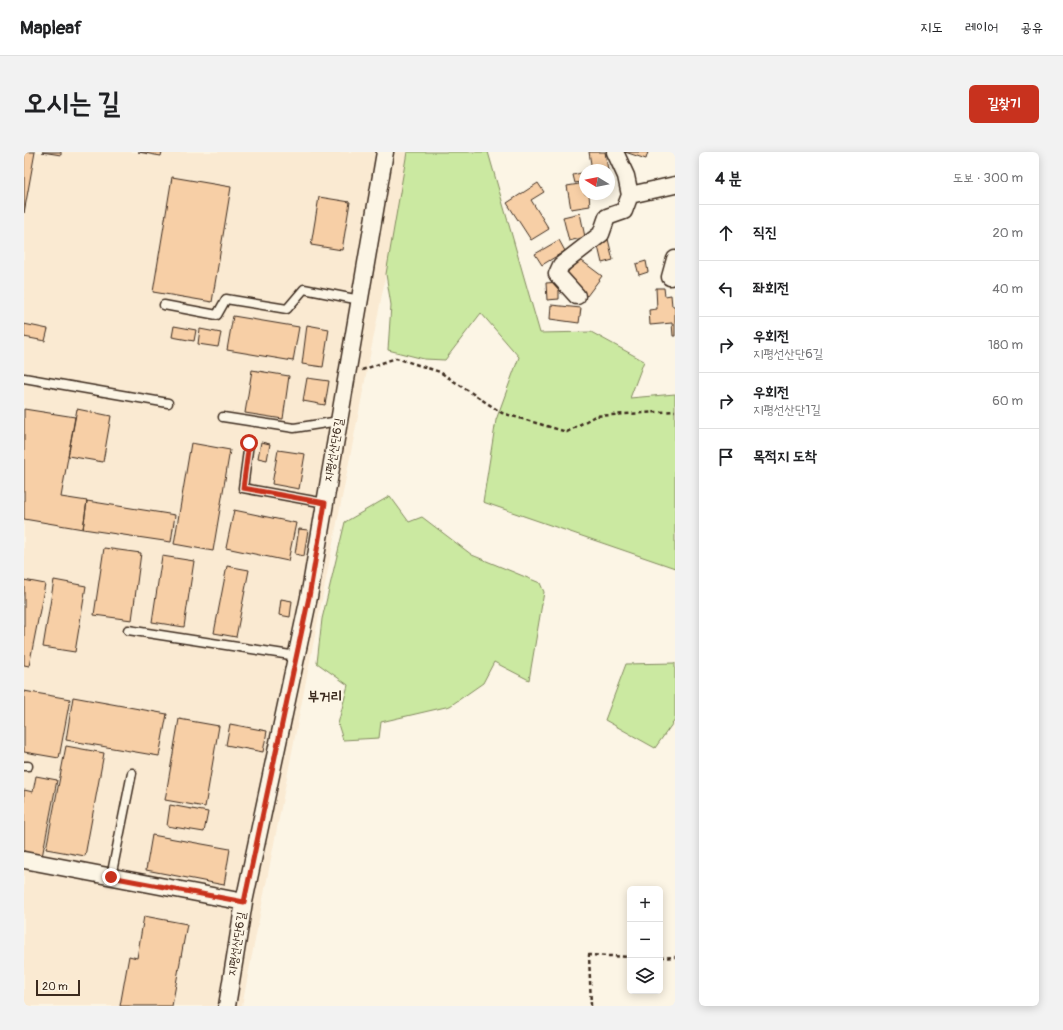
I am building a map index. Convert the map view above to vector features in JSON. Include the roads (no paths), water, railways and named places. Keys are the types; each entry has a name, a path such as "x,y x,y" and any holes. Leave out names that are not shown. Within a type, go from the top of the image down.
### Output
{"street":[{"name":"지평선산단6길","path":"227,1006 244,902 309,597 385,152"},
{"path":"577,296 556,274 561,265 601,234 607,217 624,211 630,195 626,176 615,152"},
{"path":"630,195 675,185"},
{"path":"670,277 675,259"},
{"path":"24,860 244,902"}],"lane":[{"path":"164,305 217,314 226,299 287,309 304,289 360,300"},
{"path":"24,378 168,403"},
{"path":"224,417 294,428 339,421"},
{"path":"249,443 243,488 325,503"},
{"path":"128,630 297,656"},
{"path":"111,877 132,773"}],"district":[{"name":"부거리","path":"325,696"}]}
